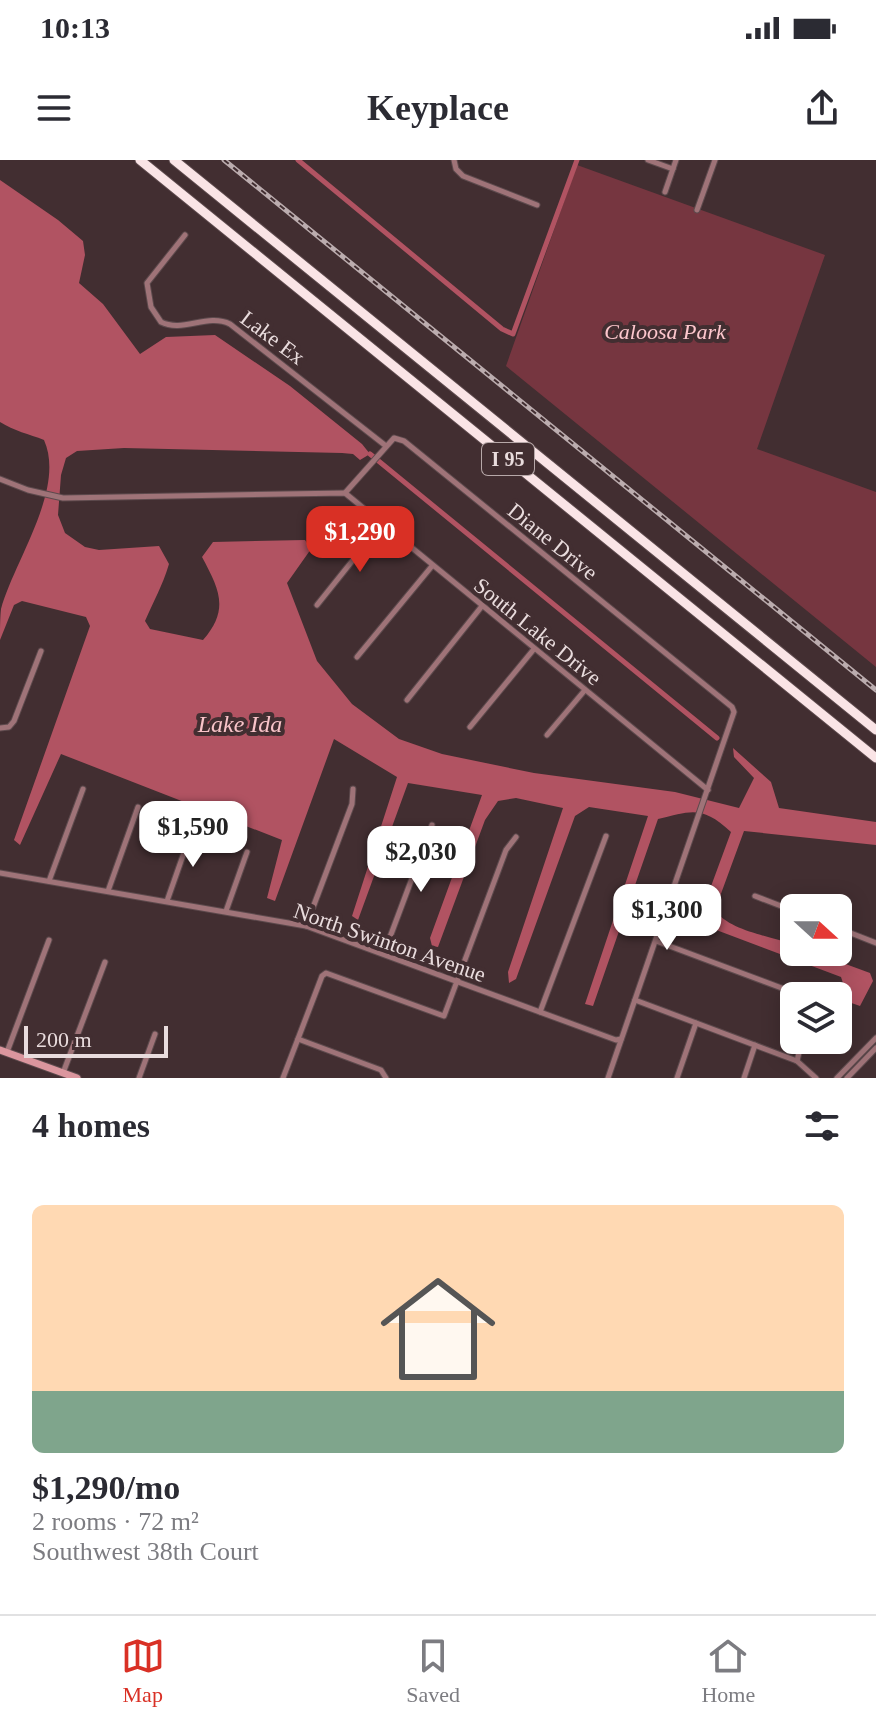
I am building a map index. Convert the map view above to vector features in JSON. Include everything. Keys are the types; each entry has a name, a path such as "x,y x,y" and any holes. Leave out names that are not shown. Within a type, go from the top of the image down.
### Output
{"highway":[{"name":"I 95","path":"140,160 876,758"},
{"name":"I 95","path":"174,160 876,730"}],"street":[{"path":"454,160 456,169 463,176 537,205"},
{"path":"648,160 673,169"},
{"path":"665,192 676,160"},
{"path":"697,210 715,160"},
{"name":"Lake Ex","path":"185,235 147,283 151,307 161,322 174,326 217,320 230,324 386,446"},
{"name":"Diane Drive","path":"386,446 394,438 404,441 732,707 734,712 730,726 708,790"},
{"path":"1,481 63,498 345,493 386,446"},
{"name":"South Lake Drive","path":"345,493 708,790"},
{"path":"317,605 381,525"},
{"path":"357,657 432,566"},
{"path":"407,700 482,606"},
{"path":"470,727 534,649"},
{"path":"3,728 14,721 41,651"},
{"path":"547,735 585,690"},
{"path":"49,881 83,789"},
{"path":"306,926 352,804 353,789"},
{"path":"608,1078 708,790"},
{"path":"108,891 138,807"},
{"path":"384,953 432,825"},
{"path":"167,901 193,827"},
{"path":"540,1012 606,836"},
{"path":"283,1078 322,976 326,973 444,1016 506,850 516,837"},
{"path":"226,911 247,852"},
{"name":"North Swinton Avenue","path":"0,873 306,926 616,1040 621,1039"},
{"path":"755,896 780,906"},
{"path":"852,934 876,943"},
{"path":"49,940 4,1051 77,1078"},
{"path":"656,941 780,987"},
{"path":"63,1073 105,962"},
{"path":"635,1000 797,1061 816,1078"},
{"path":"677,1078 696,1023"},
{"path":"139,1078 155,1034"},
{"path":"298,1039 381,1070 386,1073 386,1078"},
{"path":"744,1078 755,1045"},
{"path":"837,1078 875,1045"},
{"path":"847,1078 875,1045"},
{"path":"797,1061 799,1054"}],"green space":[{"name":"Caloosa Park","path":"577,165 825,255 757,449 876,492 876,667 506,366"}],"water":[{"name":"Lake Ida","path":"0,180 83,241 85,255 79,283 103,304 140,354 166,337 215,335 290,386 362,444 370,454 360,460 353,454 342,453 124,448 77,451 66,458 61,475 58,515 65,533 85,547 99,550 159,546 169,564 145,621 150,629 203,640 211,629 217,618 219,599 202,557 213,542 305,540 311,549 287,583 317,661 352,704 399,739 442,754 534,773 675,792 739,808 754,778 734,757 733,748 771,782 779,808 876,822 876,845 744,831 715,910 740,928 780,941 780,954 711,928 703,908 731,832 713,818 697,812 658,819 593,1006 585,1004 648,816 589,807 575,816 516,979 509,983 508,972 563,808 516,798 498,801 485,820 438,947 432,946 430,938 482,795 408,783 358,920 352,916 397,777 334,739 275,901 267,898 282,840 61,754 20,845 14,840 90,626 86,617 22,601 14,605 0,640 1,609 36,525 48,480 49,459 44,440 0,422"},
{"name":"Lake Ida","path":"812,966 851,966 870,973 873,981 860,1006 852,1003 852,982 843,982 841,977"}],"waterway":[{"path":"298,160 502,329 513,334 577,160"},
{"path":"370,454 717,738"}],"railway":[{"path":"224,160 876,690"}]}
